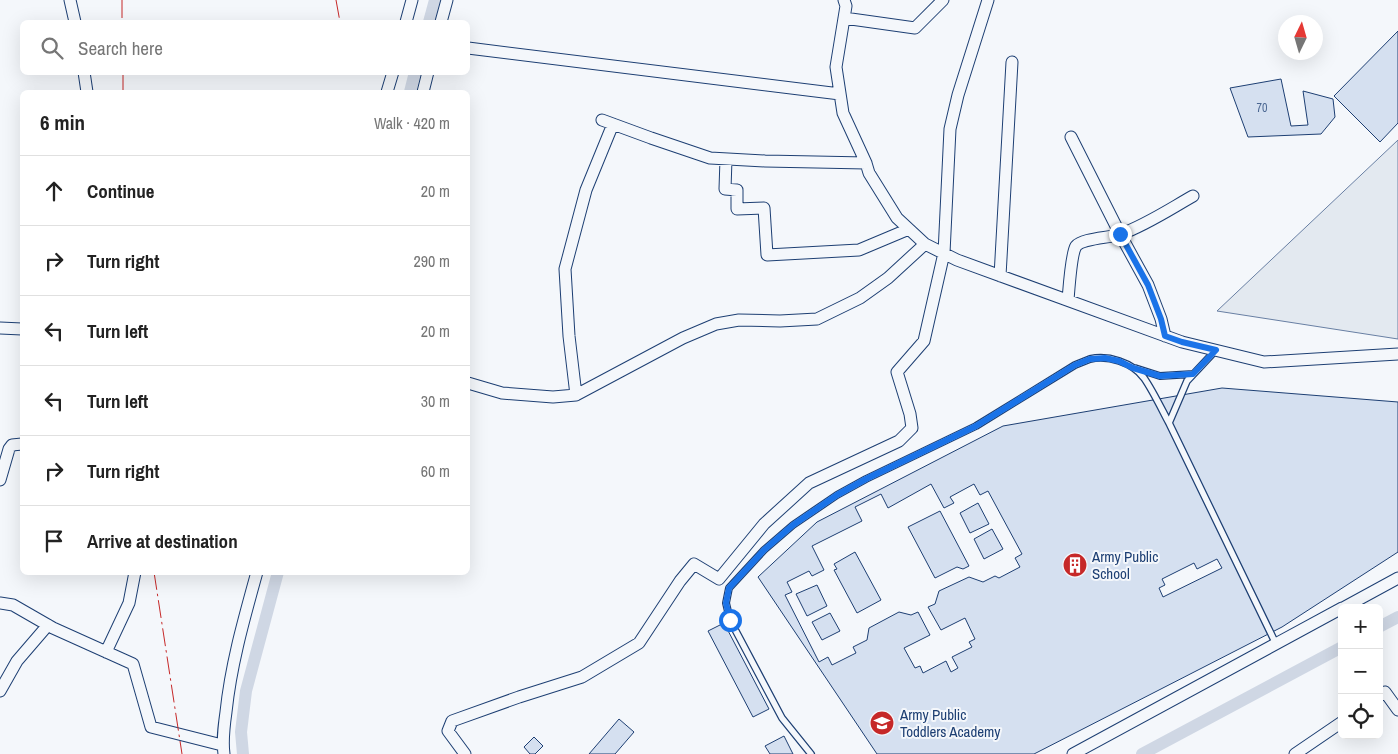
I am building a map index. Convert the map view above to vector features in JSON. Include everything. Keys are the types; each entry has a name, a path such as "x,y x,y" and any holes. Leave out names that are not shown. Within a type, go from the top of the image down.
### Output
{"street":[{"path":"70,0 75,20"},
{"path":"407,20 412,0"},
{"path":"442,20 447,0"},
{"path":"844,0 846,6 836,67 843,113 869,173 897,218 925,244 958,260 1182,342 1264,362 1398,354"},
{"path":"844,18 915,28 943,0"},
{"path":"465,754 448,732 452,721 582,677 639,643 680,580 694,564 719,579 764,524 808,483 899,441 912,428 910,414 897,372 924,341 944,253 950,129 958,95 988,0"},
{"path":"470,48 840,94"},
{"path":"1000,276 1012,62"},
{"path":"84,75 87,90"},
{"path":"388,90 392,75"},
{"path":"424,90 427,75"},
{"path":"576,395 569,336 566,269 586,190 608,122 710,158 866,163"},
{"path":"1071,137 1148,285 1161,319 1165,336"},
{"path":"726,159 725,189 737,190 737,209 764,208 767,255 859,250 909,229"},
{"path":"1068,300 1076,247 1081,242 1120,234 1160,215 1193,196"},
{"path":"470,384 502,393 553,397 576,395 683,338 716,324 739,320 780,321 817,319 860,298 888,278 925,244"},
{"path":"0,328 20,329"},
{"path":"0,480 9,448 12,445 20,444"},
{"path":"106,652 129,603 134,575"},
{"path":"0,603 13,605 48,625 133,664 151,727 223,749 228,690 234,655 256,575"},
{"path":"1349,604 1398,578"},
{"path":"1073,754 1338,610"},
{"path":"0,691 17,661 48,625"},
{"path":"1382,694 1385,692 1398,710"},
{"path":"1294,754 1338,725"}],"lane":[{"path":"1169,423 1187,381 1216,350"},
{"path":"811,754 782,718 730,620 726,603 729,588 764,550 793,525 837,495 976,426 1075,365 1090,359 1105,358 1119,361 1133,368 1160,376 1193,374"},
{"path":"1133,368 1143,377 1169,423 1276,644"}],"shaded area":[{"path":"1398,140 1398,339 1217,311"}],"building":[{"path":"1398,31 1398,123 1380,142 1334,96"},
{"path":"1281,79 1291,126 1308,125 1303,91 1333,99 1335,117 1321,134 1248,137 1230,88"},
{"name":"Army Public School","path":"1222,388 1398,402 1398,552 1282,627 1034,754 877,754 758,577 817,522 1003,426"},
{"path":"931,484 944,508 954,503 950,497 974,484 980,495 988,491 1022,554 1015,558 1020,567 999,578 995,576 983,582 969,577 939,591 935,604 928,607 941,630 965,618 975,639 969,642 972,647 952,657 958,668 951,672 946,661 923,673 920,666 915,668 904,648 930,635 918,612 911,615 899,612 869,628 867,640 853,647 856,653 832,665 828,657 819,662 785,595 792,592 787,582 809,571 812,576 824,570 812,546 862,521 855,507 881,494 888,508","holes":["978,503 989,524 970,533 960,513","940,511 969,566 963,569 957,567 935,578 908,527","992,529 1003,549 984,559 974,539","855,552 881,600 857,613 834,570 837,569 834,564","817,585 827,606 807,616 796,594","830,613 840,631 822,640 812,622"]},
{"path":"1217,559 1222,568 1163,597 1159,588 1165,585 1162,579 1194,563 1197,569"},
{"path":"724,623 769,709 753,717 708,631"},
{"path":"619,719 634,732 615,754 589,754"},
{"path":"784,736 793,754 770,754 765,746"},
{"path":"534,737 543,746 535,754 530,754 524,747"}],"waterway":[{"path":"430,20 435,0"},
{"path":"410,90 414,75"},
{"path":"243,754 241,732 246,691 277,575"},
{"path":"1383,625 1398,617"},
{"path":"1142,754 1338,649"}],"power":[{"path":"122,0 122,20"},
{"path":"336,0 340,20"},
{"path":"123,75 123,90"},
{"path":"154,575 182,754"}],"place":[{"name":"Army Public School","path":"1075,565"},
{"name":"Army Public Toddlers Academy","path":"882,723"}],"route":[{"path":"730,620 726,603 729,588 764,550 793,525 837,495 976,426 1075,365 1090,359 1105,358 1119,361 1133,368 1160,376 1193,374 1216,350 1165,336 1161,319 1148,285 1120,234"}]}
